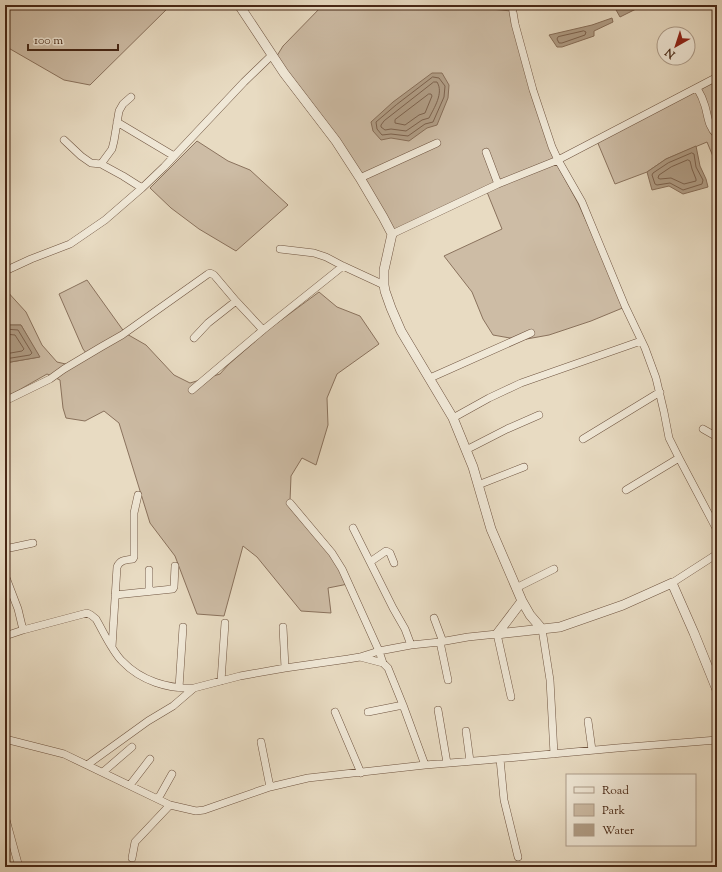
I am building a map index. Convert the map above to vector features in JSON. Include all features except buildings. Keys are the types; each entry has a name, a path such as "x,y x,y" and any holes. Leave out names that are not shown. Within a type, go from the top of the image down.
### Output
{"street":[{"path":"239,5 306,103 336,141 360,178 392,234 384,270 384,285 391,308 401,331 419,363 430,378 453,418 473,467 491,529 522,601 530,615 542,629 550,680 554,754"},
{"path":"512,5 533,90 552,147 582,202 656,378 669,438 717,530"},
{"path":"5,271 70,244 105,220 142,188 272,55"},
{"path":"392,234 498,184 558,160 717,77"},
{"path":"697,88 705,105 709,124 717,135"},
{"path":"101,164 112,149 119,111 123,104 131,97"},
{"path":"117,122 174,156"},
{"path":"64,140 91,163 101,164 142,188"},
{"path":"360,178 437,143"},
{"path":"486,152 498,184"},
{"path":"280,249 326,256 343,266 384,285"},
{"path":"192,390 263,330 343,266"},
{"path":"5,401 50,379 82,358 122,335 210,273 214,275 263,330"},
{"path":"194,338 208,323 236,301"},
{"path":"430,378 531,333"},
{"path":"453,418 489,398 522,383 641,341"},
{"path":"583,440 660,392"},
{"path":"466,450 506,429 539,415"},
{"path":"703,429 717,437"},
{"path":"626,490 679,458"},
{"path":"478,485 524,468"},
{"path":"112,647 117,567 119,562 133,559 134,557 134,513 138,495"},
{"path":"290,503 332,553 342,569 383,663 388,668 425,764"},
{"path":"353,528 405,629 411,645"},
{"path":"5,549 33,543"},
{"path":"370,562 386,551 390,553 394,563"},
{"path":"5,636 87,613 96,619 121,660 134,671 146,679 167,686 194,688 240,676 360,657 378,651 411,645 560,627 623,605 672,582 717,554"},
{"path":"115,595 173,589 175,566"},
{"path":"516,588 554,569"},
{"path":"149,591 150,570"},
{"path":"5,575 18,609 23,630"},
{"path":"672,582 717,690"},
{"path":"511,697 497,634 522,601"},
{"path":"434,618 442,642 448,680"},
{"path":"221,681 225,623"},
{"path":"179,688 183,627"},
{"path":"283,627 286,668"},
{"path":"360,657 383,663"},
{"path":"87,765 148,721 173,706 194,688"},
{"path":"368,712 403,705"},
{"path":"438,710 447,763"},
{"path":"335,712 361,772"},
{"path":"588,721 592,750"},
{"path":"466,731 470,761"},
{"path":"5,739 64,754 170,805 196,811 204,810 270,787 308,778 425,764 717,740"},
{"path":"261,742 270,787"},
{"path":"103,772 132,747"},
{"path":"130,785 150,759"},
{"path":"500,759 504,800 518,857"},
{"path":"5,764 6,816 19,867"},
{"path":"158,799 172,774"},
{"path":"132,858 135,842 170,805"}],"green space":[{"path":"5,5 171,5 90,85 64,80 5,46"},
{"path":"323,5 451,5 511,11 555,161 578,203 625,307 591,321 549,335 521,340 493,335 483,319 472,292 444,256 502,229 487,192 391,235 334,140 275,59 283,46"},
{"path":"717,81 717,166 707,142 666,159 647,172 615,184 597,141"},
{"path":"197,141 228,161 250,170 288,205 236,251 199,229 171,208 150,188"},
{"path":"87,280 125,333 146,345 174,375 190,383 220,374 228,365 269,329 319,292 337,307 360,316 379,344 337,374 327,398 328,425 316,465 302,458 291,476 290,501 327,546 348,584 328,588 331,613 301,611 257,557 243,546 224,616 197,614 175,556 150,523 119,423 104,411 85,421 66,418 63,408 60,380 47,374 5,397 5,363 39,357 21,325 5,325 5,289 26,312 42,345 57,362 70,365 86,353 59,294"}],"water":[{"path":"615,5 644,5 620,17"},
{"path":"612,18 613,22 594,31 594,36 562,47 557,47 549,35 592,25"},
{"path":"432,73 442,73 449,85 448,98 437,125 427,128 409,141 391,138 381,140 373,131 371,122 393,102"},
{"path":"696,146 700,166 708,187 683,194 669,186 652,190 647,172 666,159"},
{"path":"5,325 21,325 40,357 5,363"}]}
